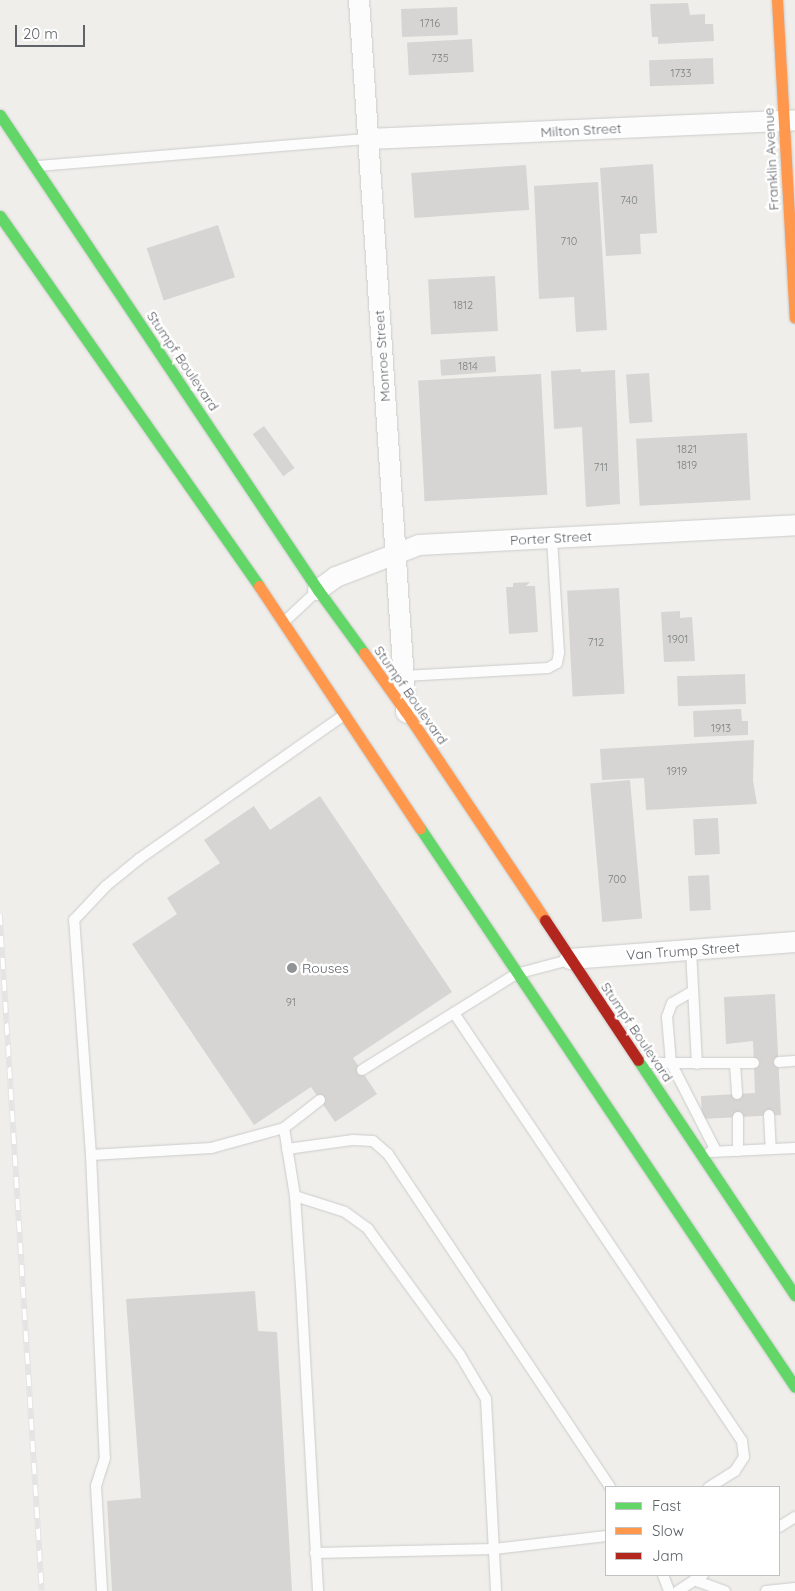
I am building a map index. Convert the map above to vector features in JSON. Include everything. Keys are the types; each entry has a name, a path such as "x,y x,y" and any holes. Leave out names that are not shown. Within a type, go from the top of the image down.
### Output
{"main road":[{"name":"Franklin Avenue","path":"777,0 789,120 795,317"},
{"name":"Stumpf Boulevard","path":"0,115 318,590 406,712 795,1295"},
{"path":"0,216 284,622 516,974 795,1387"}],"street":[{"name":"Monroe Street","path":"359,0 406,712"},
{"name":"Milton Street","path":"367,139 789,120"},
{"name":"Porter Street","path":"318,590 336,577 419,545 795,525"},
{"name":"Van Trump Street","path":"570,959 795,942"}],"lane":[{"path":"34,166 367,139"},
{"path":"404,676 548,668 557,663 559,653 552,538"},
{"path":"284,622 318,590"},
{"path":"102,1591 96,1486 105,1458 91,1155 74,920 106,886 139,859 345,714"},
{"path":"692,950 697,1064"},
{"path":"362,1070 516,974 570,959"},
{"path":"693,991 672,1003 667,1017 671,1063 716,1152"},
{"path":"454,1013 742,1441 744,1457 735,1471 711,1486"},
{"path":"780,1062 795,1061"},
{"path":"641,1063 754,1063"},
{"path":"736,1064 737,1094"},
{"path":"91,1155 211,1148 284,1128 320,1100"},
{"path":"769,1115 771,1149"},
{"path":"738,1117 738,1151"},
{"path":"284,1128 295,1196 318,1591"},
{"path":"288,1149 353,1140 373,1141 388,1154 609,1486"},
{"path":"699,1152 795,1148"},
{"path":"295,1196 345,1212 368,1229 460,1355 486,1399 496,1591"},
{"path":"780,1526 795,1517"},
{"path":"315,1553 494,1550 605,1536"},
{"path":"663,1576 669,1591"},
{"path":"678,1591 699,1578 725,1591"},
{"path":"766,1591 795,1588"}],"building":[{"path":"688,3 690,15 705,14 705,24 713,24 714,41 658,44 658,37 652,37 650,4"},
{"path":"457,7 458,35 402,37 401,9"},
{"path":"472,39 474,72 409,75 407,42"},
{"path":"713,58 714,84 650,86 649,60"},
{"path":"653,164 657,233 640,234 641,254 606,256 600,168"},
{"path":"526,165 529,210 414,218 411,173"},
{"path":"598,182 607,330 576,332 574,297 539,299 534,186"},
{"path":"218,225 235,277 164,300 147,248"},
{"path":"495,276 498,331 431,334 428,280"},
{"path":"495,356 496,372 441,376 440,360"},
{"path":"581,369 581,372 615,370 620,504 586,507 582,427 554,429 551,371"},
{"path":"649,373 652,422 629,423 626,375"},
{"path":"541,374 547,495 425,501 418,380"},
{"path":"264,426 295,468 283,476 253,434"},
{"path":"747,433 751,500 640,506 636,439"},
{"path":"530,582 526,586 535,586 538,632 509,634 506,587 513,587 513,583"},
{"path":"619,588 625,694 573,697 567,591"},
{"path":"680,611 680,618 692,617 695,661 664,662 661,612"},
{"path":"745,674 746,704 678,706 677,676"},
{"path":"741,709 742,721 748,721 748,735 694,737 693,711"},
{"path":"754,740 753,781 757,804 646,810 644,778 602,780 600,749"},
{"path":"630,780 642,918 602,922 590,783"},
{"name":"Rouses","path":"320,796 452,992 353,1058 377,1094 335,1122 311,1087 254,1125 132,944 177,914 167,898 220,863 204,840 254,806 270,830"},
{"path":"718,818 720,854 695,855 693,819"},
{"path":"709,875 711,910 690,911 688,876"},
{"path":"775,994 781,1115 702,1119 701,1096 755,1093 753,1041 726,1044 724,997"},
{"path":"255,1291 258,1331 277,1332 292,1591 112,1591 107,1501 141,1498 126,1299"}],"railway":[{"path":"0,914 42,1591"}],"traffic: fast":[{"path":"0,115 318,590 364,653"},
{"path":"0,216 259,586"},
{"path":"420,828 795,1387"},
{"path":"638,1060 795,1295"}],"traffic: slow":[{"path":"777,0 795,317"},
{"path":"259,586 420,828"},
{"path":"364,653 406,712 545,920"}],"traffic: jam":[{"path":"545,920 638,1060"}],"place":[{"name":"Rouses","path":"292,968"}]}
